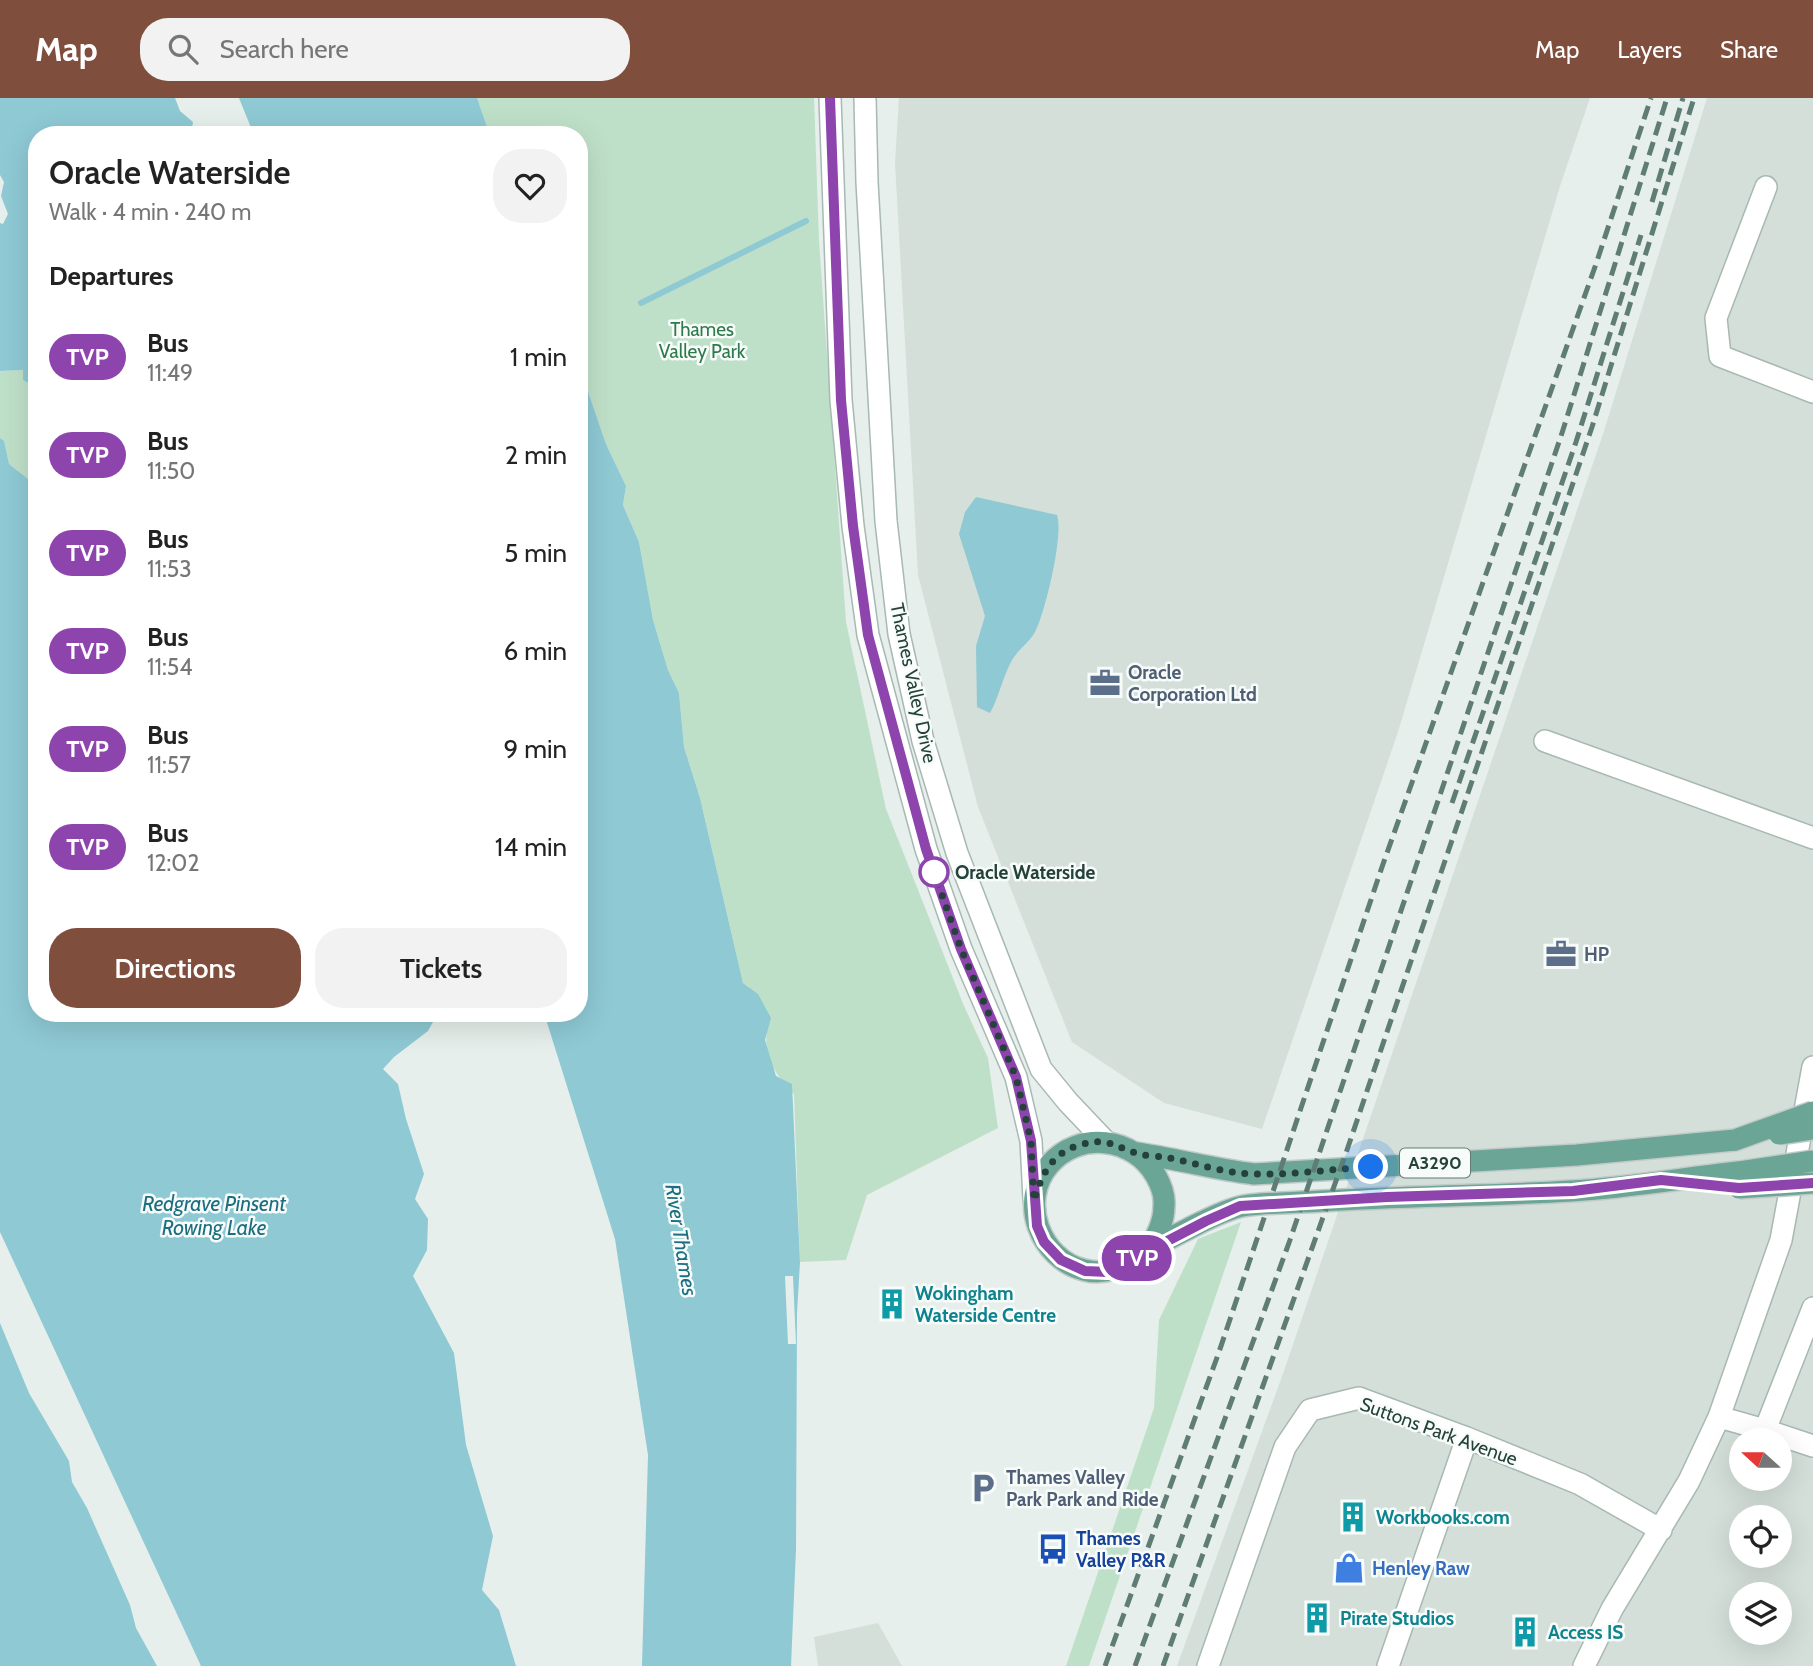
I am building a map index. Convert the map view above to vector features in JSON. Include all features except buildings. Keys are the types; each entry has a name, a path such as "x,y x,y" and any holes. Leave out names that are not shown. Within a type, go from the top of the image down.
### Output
{"main road":[{"name":"A3290","path":"1735,1140 1813,1112"},
{"name":"A3290","path":"1137,1153 1215,1170 1254,1174 1577,1155 1735,1140 1813,1129"},
{"path":"1105,1142 1127,1147 1150,1165 1161,1186 1165,1206 1158,1234 1148,1251 1119,1269 1108,1272 1085,1271 1061,1260 1044,1242 1037,1226 1034,1201 1041,1177 1065,1151 1084,1143 1105,1142"},
{"name":"A3290","path":"1739,1180 1813,1161"},
{"name":"A3290","path":"1148,1251 1240,1206 1387,1197 1573,1191 1661,1180 1813,1183"}],"street":[{"name":"Thames Valley Drive","path":"830,98 841,400 853,526 868,635 926,849 961,949 1016,1077 1031,1141 1034,1201"},
{"name":"Thames Valley Drive","path":"865,98 869,222 886,521 899,634 920,728 957,853 1041,1069 1105,1142"},
{"path":"1766,187 1716,318 1720,356 1813,392"},
{"path":"1545,741 1813,838"},
{"path":"1584,1666 1612,1609 1689,1481 1719,1417 1781,1240 1813,1067"},
{"path":"1766,1428 1813,1308"},
{"name":"Suttons Park Avenue","path":"1208,1666 1285,1447 1310,1410 1359,1398 1580,1484 1661,1530"},
{"path":"1719,1417 1758,1428"},
{"path":"1388,1666 1467,1438"},
{"path":"1792,1439 1813,1446"}],"shaded area":[{"path":"899,98 1590,98 1561,183 1398,732 1262,1129 1164,1103 1072,1042 978,807 918,575 895,163"},
{"path":"1707,98 1813,98 1813,1666 1177,1666 1285,1368 1604,431"},
{"path":"878,1623 902,1666 818,1666 814,1637"}],"green space":[{"name":"Thames Valley Park","path":"477,98 814,98 819,241 846,622 886,809 964,1006 988,1058 998,1128 867,1195 846,1260 800,1262 794,1094 781,1080 768,1055 768,1027 749,987 743,983 700,798 684,747 679,693 668,670 653,620 639,542 623,505 626,486 606,444 588,391 588,126 487,126"},
{"path":"23,370 23,380 28,383 28,479 9,464 4,442 0,438 0,371"},
{"path":"1241,1222 1089,1666 1066,1666 1154,1408 1159,1320 1198,1239"}],"water":[{"path":"0,98 175,98 180,111 193,122 192,126 28,126 28,383 23,380 23,370 0,371 0,223 3,224 8,214 1,196 4,182 0,175"},
{"path":"239,98 477,98 487,126 250,126"},
{"name":"River Thames","path":"588,391 606,444 626,486 623,505 639,542 653,620 668,670 679,693 684,747 700,798 743,983 758,994 771,1018 765,1040 776,1076 792,1084 800,1262 797,1313 796,1549 791,1666 642,1666 648,1455 615,1239 547,1022 588,1022"},
{"name":"Redgrave Pinsent Rowing Lake","path":"0,438 4,441 9,464 28,479 28,1022 433,1022 428,1031 383,1069 398,1084 424,1174 415,1199 428,1219 427,1250 413,1276 454,1353 466,1445 493,1536 482,1590 499,1610 516,1666 201,1666 0,1232"},
{"path":"976,497 1057,515 1058,525 1052,574 1039,622 1035,632 1011,662 990,713 977,707 976,646 985,616 959,534 965,512"},
{"path":"0,1323 29,1393 69,1461 72,1482 87,1508 130,1605 136,1628 157,1666 0,1666"}],"pier":[{"path":"785,1276 793,1276 796,1344 788,1344"}],"waterway":[{"path":"641,303 806,221"}],"railway":[{"path":"1105,1666 1219,1352 1382,867 1596,264 1651,98"},
{"path":"1135,1666 1290,1240 1562,433 1667,98"},
{"path":"1652,202 1683,98"},
{"path":"1163,1666 1347,1150 1592,427 1694,98"},
{"path":"1452,803 1576,442 1641,235"}],"bus line":[{"name":"TVP","path":"830,98 841,400 853,526 868,635 926,849 961,949 1016,1077 1031,1141 1037,1226 1044,1242 1061,1260 1085,1271 1108,1272 1119,1269 1148,1251 1240,1206 1387,1197 1573,1191 1661,1180 1739,1188 1813,1183"}],"place":[{"name":"Oracle Corporation Ltd","path":"1105,683"},
{"name":"Oracle Waterside","path":"934,872"},
{"name":"HP","path":"1561,954"},
{"name":"Wokingham Waterside Centre","path":"892,1304"},
{"name":"Thames Valley Park Park and Ride","path":"983,1488"},
{"name":"Workbooks.com","path":"1353,1517"},
{"name":"Thames Valley P&R","path":"1053,1549"},
{"name":"Henley Raw","path":"1349,1568"},
{"name":"Pirate Studios","path":"1317,1618"},
{"name":"Access IS","path":"1525,1632"}],"route":[{"path":"934,872 961,949 1016,1077 1031,1141 1034,1201 1041,1177 1049,1164 1065,1151 1084,1143 1105,1142 1127,1147 1137,1153 1215,1170 1254,1174 1371,1167"}]}
